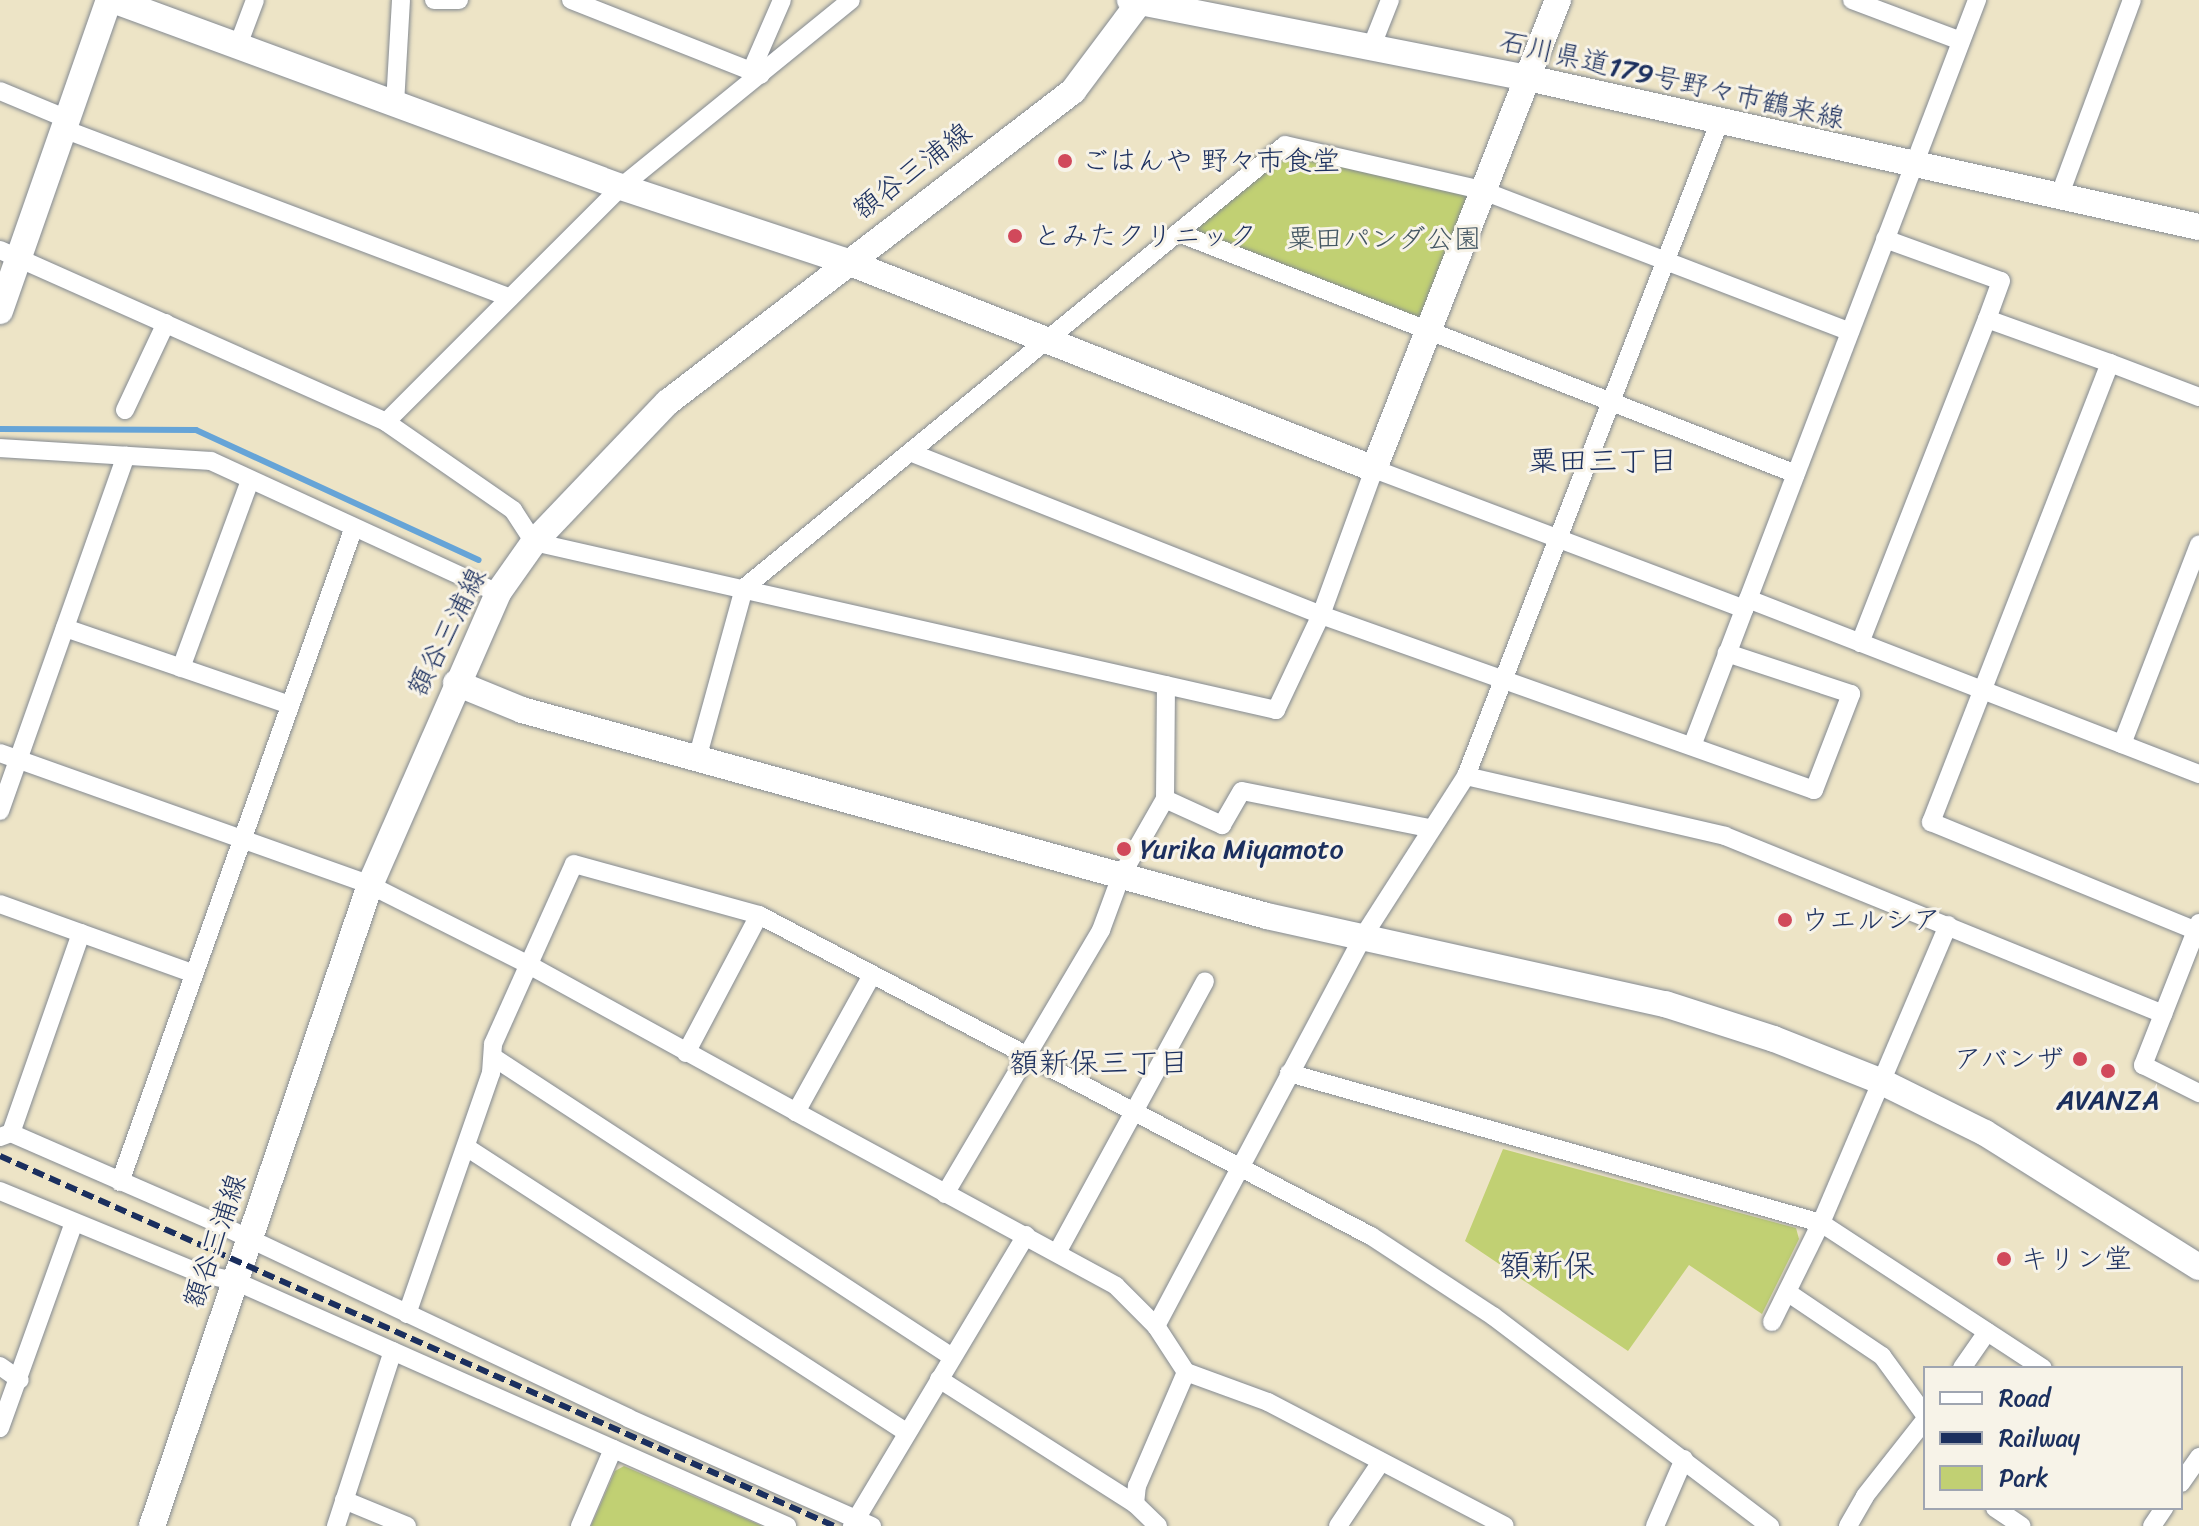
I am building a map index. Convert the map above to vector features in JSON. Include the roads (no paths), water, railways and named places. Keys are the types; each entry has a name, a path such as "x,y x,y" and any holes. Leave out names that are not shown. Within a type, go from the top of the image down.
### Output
{"street":[{"path":"0,311 8,252 111,0 621,187 845,261 1374,469 1558,538 1860,643 2199,774"},
{"path":"237,48 255,0"},
{"path":"395,104 401,0"},
{"path":"434,0 459,0"},
{"path":"571,0 757,72"},
{"path":"757,72 782,0"},
{"path":"386,422 621,187 757,72 851,0"},
{"path":"1371,48 1390,0"},
{"path":"8,252 386,422 513,510 531,546 744,588 1276,710 1321,615 1427,330 1558,0"},
{"path":"1852,0 1961,41"},
{"path":"1692,746 1977,0"},
{"path":"2059,197 2132,0"},
{"name":"石川県道179号野々市鶴来線","path":"1137,1 1528,78 2059,197 2198,223"},
{"name":"額谷三浦線","path":"152,1526 370,885 456,683 502,588 531,546 668,402 845,261 1073,91 1137,1"},
{"path":"0,91 63,123 510,298"},
{"path":"1165,799 1222,825 1242,791 1435,828 1466,776 1719,123"},
{"path":"697,759 744,588 1181,234 1285,145 1481,190 1850,332"},
{"path":"1181,234 1796,474"},
{"path":"1860,643 2001,281 1885,239"},
{"path":"1987,319 2199,397"},
{"path":"125,410 166,323"},
{"path":"2110,363 1931,822 2198,929 2143,1065 2199,1093"},
{"path":"0,448 211,461 353,530 502,588"},
{"path":"912,453 1321,615 1814,790 1851,694 1727,653"},
{"path":"0,811 126,456"},
{"path":"181,668 250,480"},
{"path":"120,1182 353,530"},
{"path":"2122,744 2199,544"},
{"path":"65,628 290,705"},
{"path":"456,683 522,710 1267,916 1665,1004 1774,1039 1880,1081 2044,1166 2199,1267"},
{"path":"945,1194 1101,930 1121,876 1165,799 1166,685"},
{"path":"0,753 370,885 529,965 945,1194 1058,1251 1116,1286 1156,1326 1186,1372 1268,1402 1505,1526"},
{"path":"1466,776 1725,836 2163,1014"},
{"path":"1156,1326 1364,935 1429,828"},
{"path":"407,1314 466,1147 493,1057 493,1044 574,864 759,915 1371,1236 1481,1308 1770,1526"},
{"path":"0,904 194,974"},
{"path":"686,1053 759,915"},
{"path":"1772,1322 1821,1223 1948,925"},
{"path":"81,933 6,1135 120,1182 853,1522 872,1526"},
{"path":"796,1112 872,975"},
{"path":"1058,1251 1205,981"},
{"path":"493,1057 952,1357"},
{"path":"1289,1073 1821,1223 2040,1366"},
{"path":"466,1147 906,1432"},
{"path":"0,1191 199,1273 235,1281 787,1526"},
{"path":"0,1428 20,1380 74,1223"},
{"path":"853,1522 1026,1235"},
{"path":"1787,1292 1882,1356 1923,1414"},
{"path":"1963,1366 1987,1332"},
{"path":"336,1526 393,1351"},
{"path":"0,1366 20,1380"},
{"path":"1135,1504 1137,1486 1186,1372"},
{"path":"939,1379 1135,1504 1158,1526"},
{"path":"1848,1526 1865,1496 1923,1420"},
{"path":"580,1526 613,1449"},
{"path":"1655,1526 1684,1459"},
{"path":"1338,1526 1381,1462"},
{"path":"344,1500 407,1526"},
{"path":"1998,1510 2022,1526"}],"waterway":[{"path":"0,429 196,430 479,560"}],"railway":[{"path":"0,1156 834,1526"}],"place":[{"name":"ごはんや 野々市食堂","path":"1065,161"},
{"name":"とみたクリニック","path":"1015,236"},
{"name":"Yurika Miyamoto","path":"1124,849"},
{"name":"ウエルシア","path":"1785,920"},
{"name":"アバンザ","path":"2080,1059"},
{"name":"AVANZA","path":"2108,1071"},
{"name":"キリン堂","path":"2004,1259"}],"district":[{"name":"粟田三丁目","path":"1603,461"},
{"name":"額新保三丁目","path":"1099,1063"},
{"name":"額新保","path":"1547,1266"}],"park label":[{"name":"粟田パンダ公園","path":"1384,239"}]}
